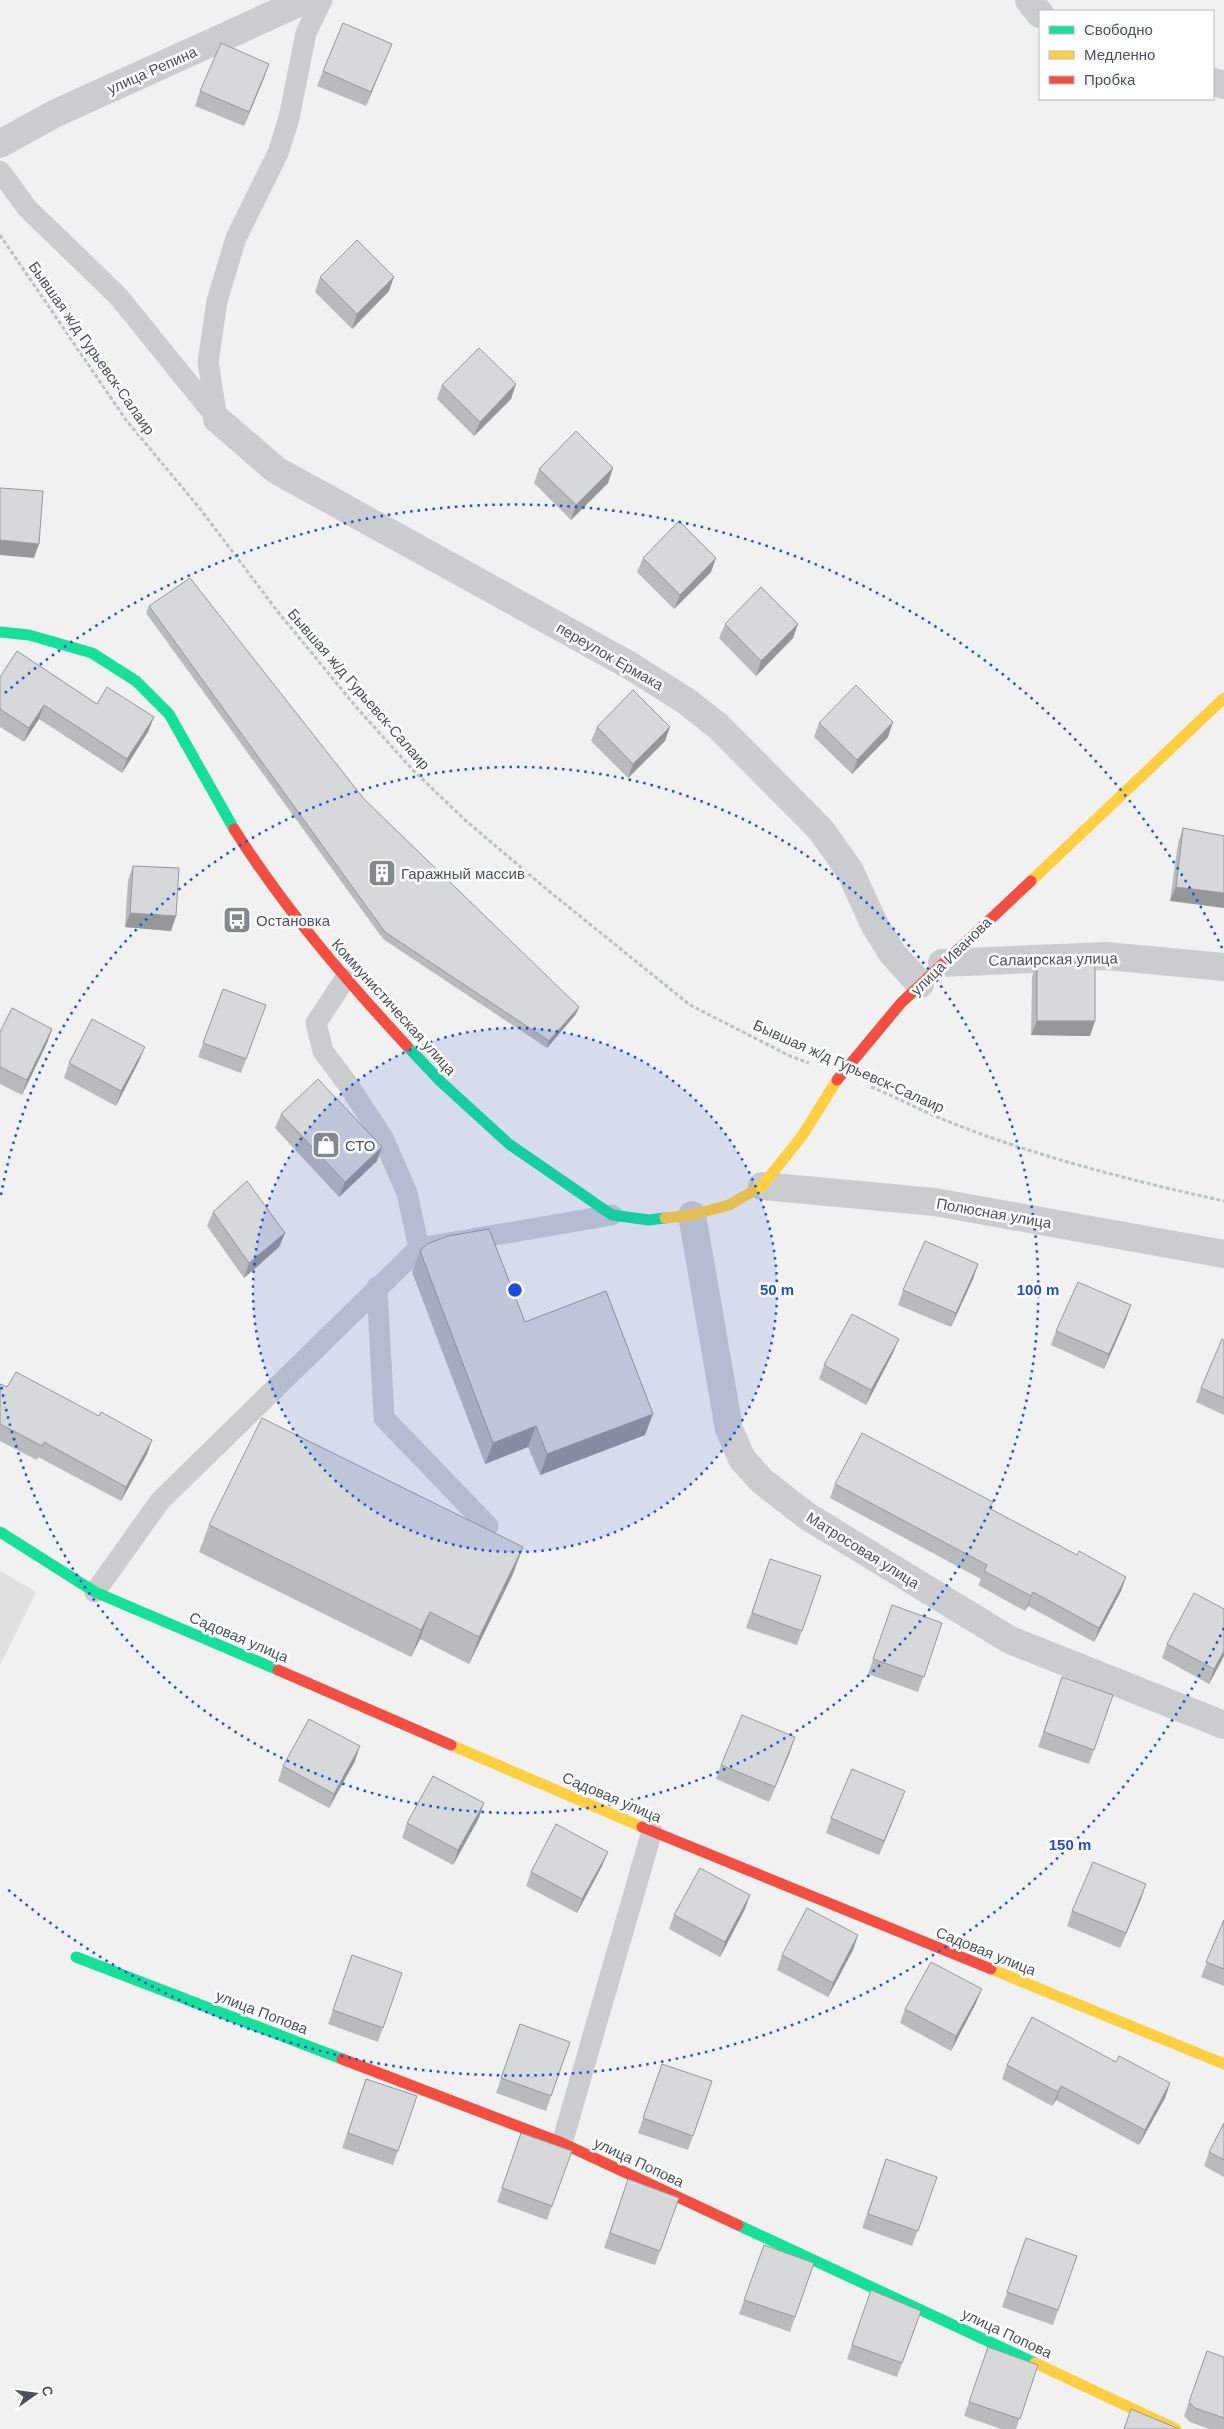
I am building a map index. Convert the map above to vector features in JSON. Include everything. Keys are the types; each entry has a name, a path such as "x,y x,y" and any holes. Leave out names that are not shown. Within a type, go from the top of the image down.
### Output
{"street":[{"name":"улица Репина","path":"0,144 54,114 305,0"},
{"path":"1029,0 1039,13"},
{"name":"переулок Ермака","path":"218,419 276,470 629,665 686,701 718,726 821,830 850,871 874,924 892,953 920,984"},
{"name":"Коммунистическая улица","path":"0,632 29,635 92,653 136,681 169,714 234,829 266,880 345,979 440,1081 509,1144 612,1215 649,1220 692,1215"},
{"name":"улица Иванова","path":"692,1215 728,1205 762,1186 802,1136 833,1085 901,1003 1224,698"},
{"name":"Салаирская улица","path":"942,963 1107,956 1224,967"},
{"name":"Полюсная улица","path":"762,1186 935,1202 1224,1254"},
{"name":"Матросовая улица","path":"692,1215 728,1429 742,1459 762,1481 807,1516 1010,1640 1224,1726"},
{"name":"Садовая улица","path":"0,1532 95,1592 652,1831 1224,2064"},
{"name":"улица Попова","path":"76,1957 562,2143 1176,2429"}],"lane":[{"path":"218,419 208,362 217,301 236,238 278,153 289,118 306,33 322,0"},
{"path":"0,171 28,208 118,296 218,419"},
{"path":"345,979 316,1023 323,1052 349,1086 383,1138 407,1193 419,1248"},
{"path":"95,1592 160,1500 419,1248 612,1215"},
{"path":"377,1287 384,1418 488,1526"},
{"path":"562,2143 652,1831"}],"path":[{"name":"Бывшая ж/д Гурьевск-Салаир","path":"0,235 126,420 200,510 278,612 357,708 412,769 465,820 550,892 690,1005 790,1056 841,1075 948,1122 1113,1175 1224,1201"}],"shaded area":[{"path":"0,1571 36,1592 0,1665"}],"building":[{"path":"343,23 392,44 371,92 323,71"},
{"path":"221,43 269,64 249,112 200,91"},
{"path":"357,240 394,277 357,314 320,277"},
{"path":"479,348 516,384 480,422 442,385"},
{"path":"576,431 613,468 576,505 539,469"},
{"path":"0,488 43,491 39,544 0,540"},
{"path":"679,521 716,558 680,595 643,558"},
{"name":"Гаражный массив","path":"190,578 364,799 579,1007 549,1041 385,932 149,606"},
{"path":"761,587 798,624 761,661 725,624"},
{"path":"17,651 97,704 107,687 154,717 127,759 44,705 29,728 0,709 0,677"},
{"path":"856,685 893,722 857,760 819,723"},
{"path":"633,690 670,727 633,764 597,727"},
{"path":"1183,828 1224,836 1224,893 1176,887"},
{"path":"133,866 179,868 176,916 130,913"},
{"path":"1037,962 1095,963 1095,1021 1037,1021"},
{"path":"223,989 266,1005 246,1059 203,1043"},
{"path":"12,1008 52,1029 27,1080 0,1067 0,1032"},
{"path":"92,1019 145,1047 121,1091 69,1063"},
{"name":"СТО","path":"318,1079 382,1147 345,1182 281,1114"},
{"path":"247,1181 285,1233 249,1263 213,1212"},
{"path":"489,1229 525,1322 606,1291 653,1414 547,1454 536,1426 493,1443 420,1251 427,1244 448,1236"},
{"path":"925,1241 978,1264 956,1313 903,1290"},
{"path":"1078,1282 1131,1305 1109,1354 1056,1331"},
{"path":"852,1314 899,1339 871,1390 824,1365"},
{"path":"1222,1339 1224,1340 1224,1398 1201,1388"},
{"path":"16,1372 99,1416 101,1412 152,1440 126,1487 44,1442 42,1446 0,1424 0,1384 7,1387"},
{"path":"262,1418 523,1547 479,1637 430,1612 421,1630 209,1525"},
{"path":"862,1433 993,1502 989,1508 1077,1555 1079,1551 1126,1577 1099,1628 1033,1592 1031,1596 984,1571 987,1565 835,1484"},
{"path":"770,1559 821,1576 802,1631 752,1613"},
{"path":"1194,1593 1224,1609 1224,1651 1214,1669 1167,1644"},
{"path":"892,1605 942,1623 924,1677 873,1659"},
{"path":"1062,1677 1113,1695 1094,1750 1044,1732"},
{"path":"742,1715 795,1737 775,1787 721,1765"},
{"path":"309,1719 360,1746 334,1794 283,1766"},
{"path":"852,1769 905,1791 884,1841 831,1818"},
{"path":"433,1776 484,1803 458,1850 407,1823"},
{"path":"556,1824 608,1852 582,1899 531,1872"},
{"path":"1093,1862 1146,1884 1126,1933 1072,1911"},
{"path":"700,1868 750,1895 725,1942 674,1915"},
{"path":"807,1908 858,1935 833,1983 782,1955"},
{"path":"1224,1920 1224,1969 1206,1962"},
{"path":"352,1955 402,1973 383,2028 333,2010"},
{"path":"931,1962 982,1989 956,2036 905,2009"},
{"path":"1032,2017 1116,2062 1119,2056 1170,2083 1145,2130 1061,2086 1058,2092 1007,2065"},
{"path":"520,2024 570,2042 551,2096 501,2078"},
{"path":"662,2064 712,2081 693,2136 643,2118"},
{"path":"366,2079 417,2096 398,2151 348,2133"},
{"path":"1224,2123 1224,2160 1209,2152"},
{"path":"521,2133 572,2151 552,2206 502,2188"},
{"path":"886,2159 937,2177 918,2231 868,2214"},
{"path":"628,2179 679,2198 660,2251 610,2233"},
{"path":"1026,2238 1077,2256 1058,2310 1007,2292"},
{"path":"764,2245 814,2263 795,2317 744,2300"},
{"path":"871,2290 921,2311 902,2363 852,2345"},
{"path":"988,2347 1038,2365 1020,2419 969,2402"},
{"path":"1207,2351 1224,2357 1224,2418 1195,2408 1189,2402"},
{"path":"1131,2409 1179,2429 1124,2429"}],"traffic: fast":[{"path":"0,632 29,635 92,653 136,681 169,714 234,829"},
{"path":"407,1046 440,1081 509,1144 612,1215 649,1220 665,1218"},
{"path":"0,1532 95,1592 278,1670"},
{"path":"76,1957 342,2059"},
{"path":"738,2225 1035,2363"}],"traffic: slow":[{"path":"1031,881 1224,698"},
{"path":"665,1218 692,1215 729,1205 762,1186 802,1136 837,1080"},
{"path":"451,1745 642,1827"},
{"path":"991,1969 1224,2064"},
{"path":"1035,2363 1176,2429"}],"traffic: jam":[{"path":"234,829 273,887 316,942 360,995 407,1046"},
{"path":"837,1080 901,1003 1031,881"},
{"path":"278,1670 451,1745"},
{"path":"642,1827 991,1969"},
{"path":"342,2059 562,2143 738,2225"}],"place":[{"name":"Гаражный массив","path":"382,873"},
{"name":"Остановка","path":"237,920"},
{"name":"СТО","path":"326,1145"}]}
